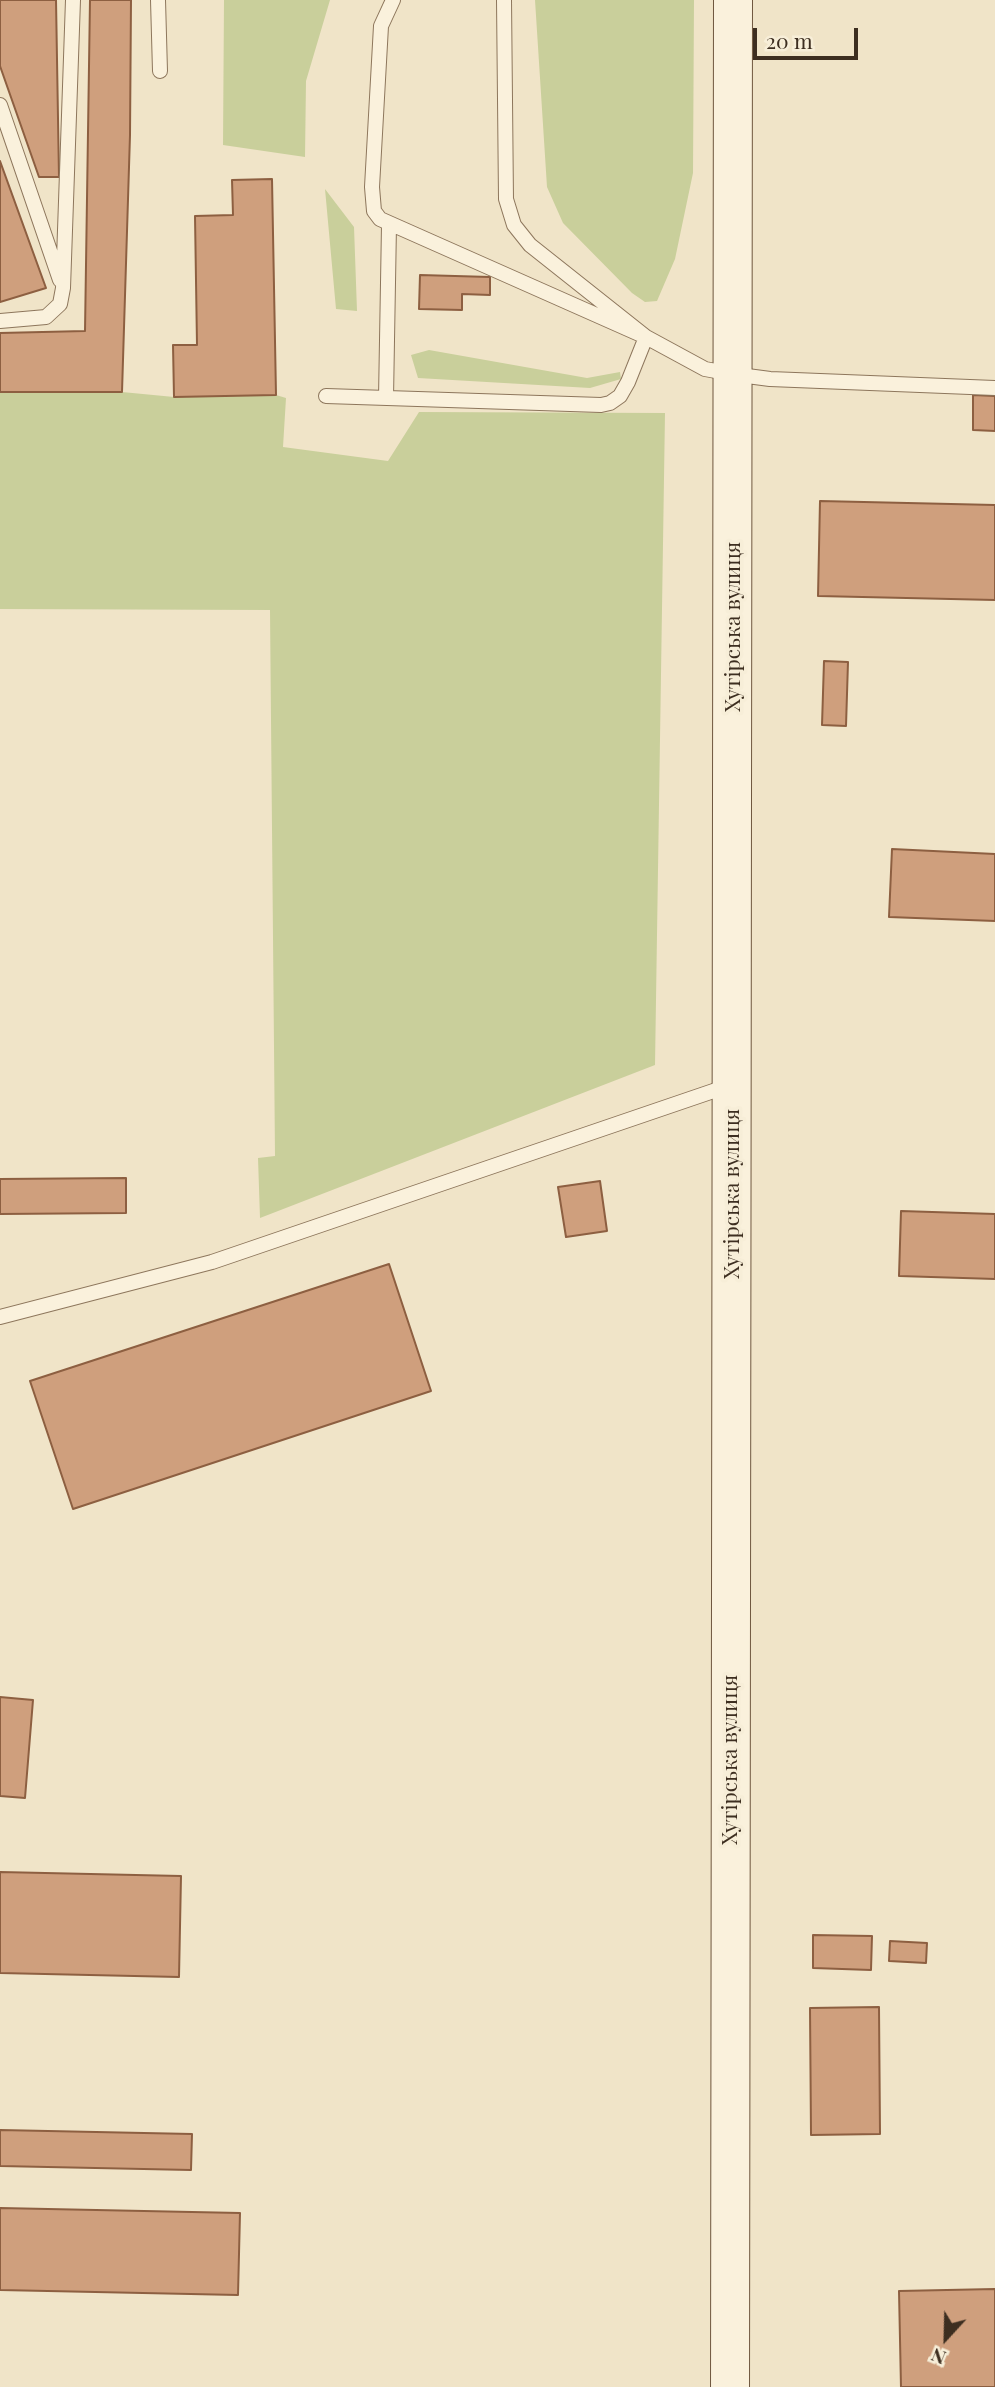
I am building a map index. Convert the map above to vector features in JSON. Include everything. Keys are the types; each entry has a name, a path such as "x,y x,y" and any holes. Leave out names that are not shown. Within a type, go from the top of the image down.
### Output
{"main road":[{"name":"Хутірська вулиця","path":"730,2387 733,0"}],"lane":[{"path":"0,321 46,317 60,304 63,288 73,0"},
{"path":"158,0 160,71"},
{"path":"393,0 381,26 372,187 374,211 389,225 646,337 705,369 770,379 995,388"},
{"path":"504,0 506,199 514,225 530,245 646,337"},
{"path":"0,106 63,288"},
{"path":"386,398 389,225"},
{"path":"326,396 601,405 620,396 646,337"},
{"path":"0,1317 212,1262 733,1085"}],"green space":[{"path":"224,0 330,0 306,81 305,157 223,145"},
{"path":"535,0 694,0 693,173 675,259 657,301 645,302 632,293 563,223 547,187"},
{"path":"325,189 354,227 357,311 336,309"},
{"path":"429,350 587,378 620,372 621,379 590,388 418,378 411,355"},
{"path":"0,392 122,392 174,397 276,395 286,398 283,447 388,461 419,412 665,413 655,1065 260,1218 258,1158 275,1156 270,610 0,609"}],"building":[{"path":"0,0 56,0 59,177 39,177 0,66"},
{"path":"90,0 131,0 122,392 0,392 0,333 85,331"},
{"path":"0,161 46,288 0,302"},
{"path":"272,179 276,395 174,397 173,345 197,345 195,216 233,215 232,180"},
{"path":"420,275 490,277 490,295 462,294 462,310 419,309"},
{"path":"973,395 995,396 995,431 973,430"},
{"path":"820,501 995,505 995,600 818,596"},
{"path":"824,661 848,662 846,726 822,725"},
{"path":"892,849 995,854 995,921 889,917"},
{"path":"126,1178 126,1213 0,1214 0,1179"},
{"path":"600,1181 607,1231 566,1237 558,1187"},
{"path":"901,1211 995,1214 995,1279 899,1276"},
{"path":"389,1264 431,1391 73,1509 30,1381"},
{"path":"0,1697 33,1700 25,1798 0,1796"},
{"path":"0,1872 181,1876 179,1977 0,1973"},
{"path":"813,1935 872,1936 871,1970 813,1968"},
{"path":"890,1941 927,1943 926,1963 889,1961"},
{"path":"879,2007 880,2134 811,2135 810,2008"},
{"path":"0,2130 192,2134 191,2170 0,2166"},
{"path":"0,2208 240,2213 238,2295 0,2290"},
{"path":"995,2289 995,2387 901,2387 899,2291"}]}
